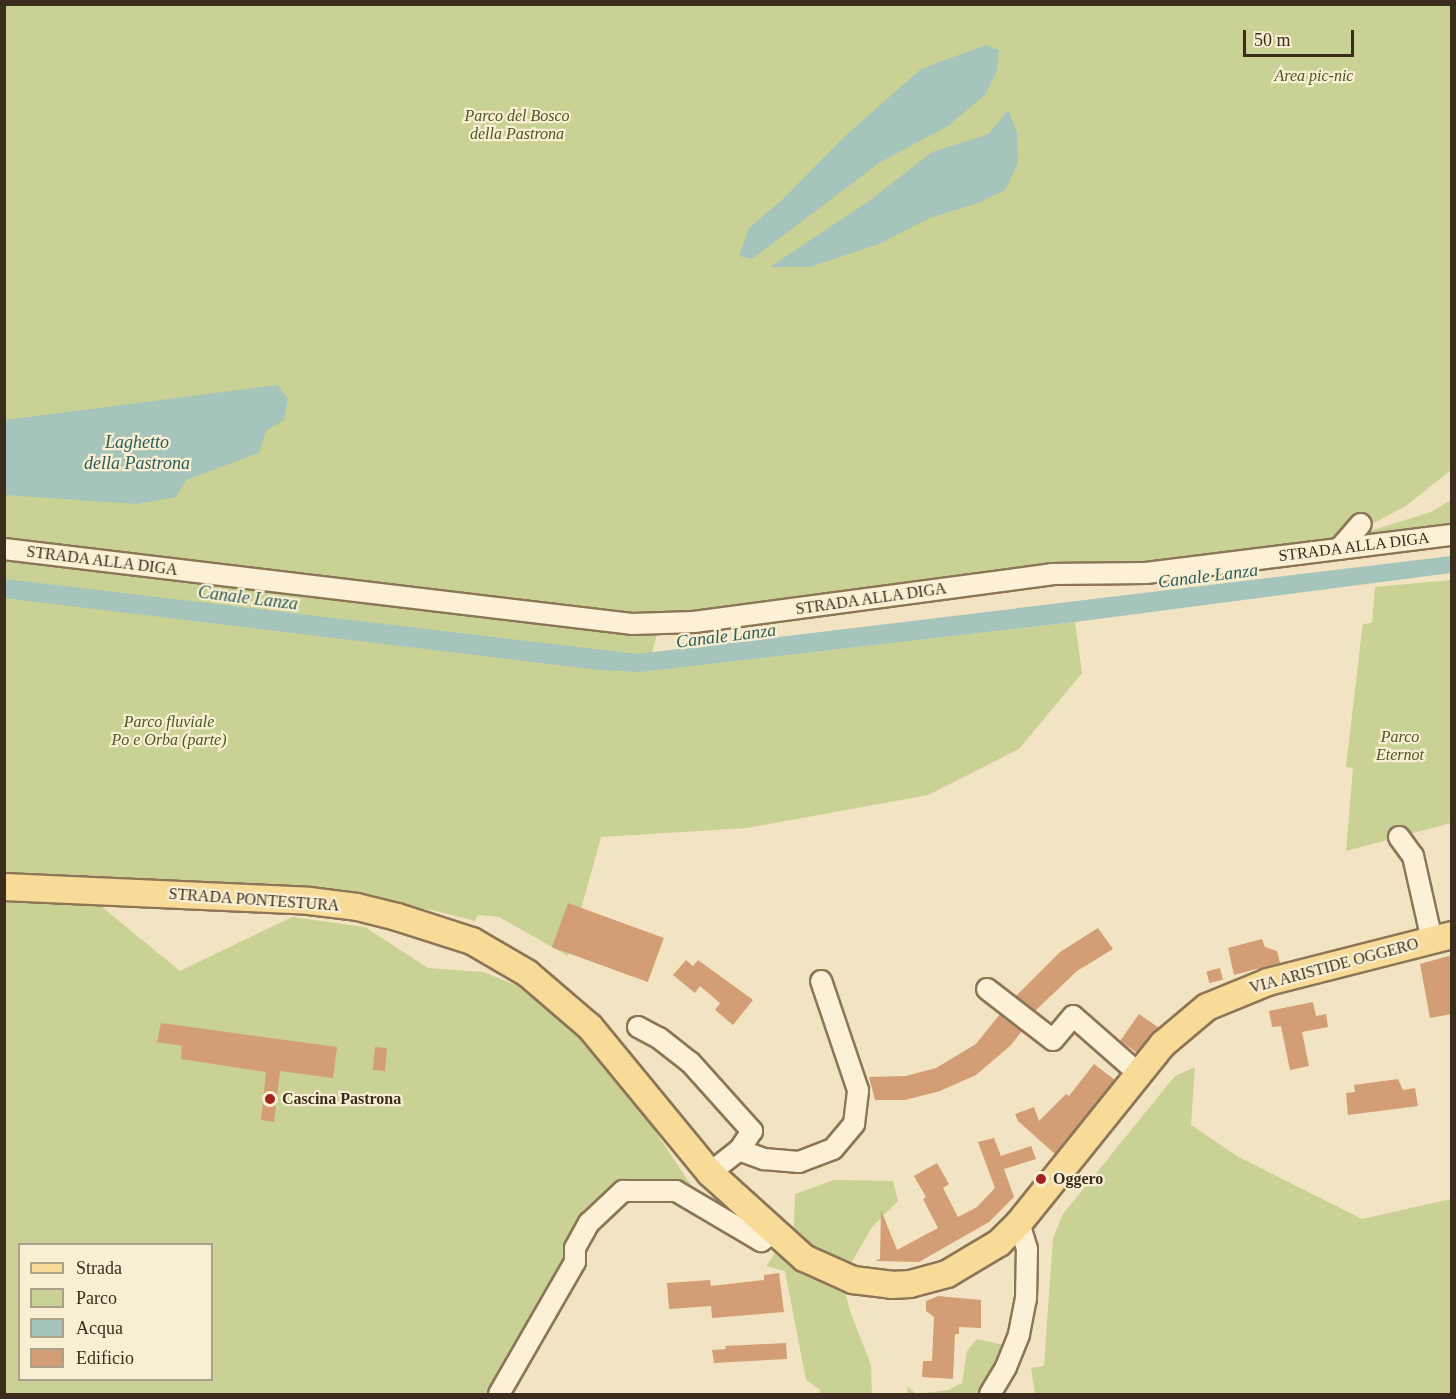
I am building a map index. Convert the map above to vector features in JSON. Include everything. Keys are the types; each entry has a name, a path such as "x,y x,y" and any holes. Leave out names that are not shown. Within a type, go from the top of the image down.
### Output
{"main road":[{"name":"STRADA PONTESTURA","path":"4,887 309,901 357,907 472,941 527,973 590,1027 710,1173 775,1232"},
{"name":"VIA ARISTIDE OGGERO","path":"775,1232 804,1257 835,1274 873,1285 910,1284 947,1274 999,1243 1019,1223 1138,1074 1182,1026 1208,1007 1268,981 1442,937"}],"street":[{"path":"1339,549 1361,524"},
{"name":"STRADA ALLA DIGA","path":"4,549 632,624 693,622 761,614 1052,574 1146,573 1452,535"},
{"path":"1399,837 1413,856 1442,937"},
{"path":"739,1150 764,1159 799,1162 832,1149 854,1124 858,1090 821,981"},
{"path":"987,989 1053,1040 1073,1016 1138,1074"},
{"path":"638,1027 659,1038 690,1062 752,1131 739,1150 710,1173"},
{"path":"499,1395 575,1262 575,1248 589,1223 623,1191 676,1191 761,1241 775,1232"},
{"path":"990,1395 1006,1367 1019,1334 1026,1299 1027,1250 1019,1223"}],"green space":[{"path":"4,5 1451,5 1451,470 1406,506 1341,540 660,623 647,671 1075,622 1082,673 1019,749 928,795 747,828 601,837 568,956 499,917 478,915 475,921 432,910 378,904 5,884"},
{"path":"1451,500 1451,525 1361,540 1363,533 1431,512"},
{"name":"Parco Eternot","path":"1451,580 1451,823 1346,851 1353,768 1346,767 1362,630 1363,624 1372,623 1375,587"},
{"path":"5,894 91,898 180,971 292,917 365,927 428,968 483,972 538,994 611,1065 691,1185 613,1192 498,1394 5,1394"},
{"path":"1195,1067 1191,1125 1237,1156 1362,1219 1451,1199 1451,1394 1035,1394 1031,1368 1044,1366 1053,1238 1063,1214 1175,1076"},
{"path":"834,1180 893,1181 898,1201 872,1227 842,1279 850,1311 871,1365 872,1394 819,1394 820,1390 806,1380 785,1271 766,1266 794,1226 795,1194"},
{"path":"977,1339 1004,1345 1001,1369 988,1394 916,1394 948,1390 962,1383 967,1351"},
{"path":"907,1386 916,1394 908,1394"}],"water":[{"path":"986,45 999,50 997,71 985,95 948,126 879,163 752,259 739,256 749,228 782,200 844,137 921,69"},
{"path":"1008,110 1017,132 1018,163 1005,190 978,203 930,218 879,244 810,267 770,267 869,201 932,152 989,134"},
{"name":"Laghetto della Pastrona","path":"278,385 288,399 284,420 266,431 259,453 186,480 176,497 137,504 5,495 5,420"},
{"path":"1451,556 1451,573 1075,622 640,672 600,670 4,598 5,579 637,654"}],"building":[{"path":"568,903 664,938 648,982 552,947"},
{"path":"1098,928 1113,949 1077,971 1035,1011 1016,996 1060,952"},
{"path":"1262,939 1265,947 1277,951 1280,963 1234,975 1228,948"},
{"path":"1452,955 1452,1014 1430,1018 1420,964"},
{"path":"686,960 693,966 698,960 753,1000 733,1025 715,1010 720,1003 700,986 695,993 673,975"},
{"path":"1220,968 1223,980 1209,983 1206,971"},
{"path":"1313,1002 1316,1016 1326,1014 1328,1027 1302,1032 1309,1066 1290,1070 1281,1026 1272,1027 1269,1011"},
{"path":"1000,1014 1022,1031 1010,1046 976,1075 940,1091 905,1100 875,1100 869,1077 906,1076 936,1068 976,1044"},
{"path":"1139,1014 1159,1028 1140,1055 1120,1041"},
{"path":"161,1023 337,1047 333,1078 280,1071 274,1122 261,1120 266,1072 181,1059 182,1046 157,1042"},
{"path":"375,1047 387,1048 385,1071 373,1070"},
{"path":"1094,1064 1115,1080 1055,1154 1018,1121 1015,1114 1034,1107 1039,1121 1066,1094 1069,1096"},
{"path":"1398,1079 1403,1090 1415,1088 1418,1106 1348,1115 1346,1093 1355,1092 1354,1085"},
{"path":"994,1138 1001,1156 1031,1146 1036,1159 1004,1169 1014,1197 989,1222 919,1262 875,1261 880,1259 881,1210 897,1250 938,1228 923,1199 926,1197 914,1176 937,1163 949,1184 943,1188 958,1217 977,1207 995,1188 978,1142"},
{"path":"779,1273 784,1312 712,1318 711,1306 669,1309 667,1283 710,1280 711,1286 764,1280 764,1275"},
{"path":"938,1296 981,1300 981,1328 959,1327 959,1334 955,1334 953,1379 922,1377 923,1361 932,1361 934,1317 926,1311 926,1301"},
{"path":"786,1343 787,1359 714,1363 712,1350 726,1349 725,1346"}],"place":[{"name":"Cascina Pastrona","path":"270,1099"},
{"name":"Oggero","path":"1041,1179"}],"park label":[{"name":"Area pic-nic","path":"1314,76"},
{"name":"Parco del Bosco della Pastrona","path":"517,125"},
{"name":"Parco fluviale Po e Orba (parte)","path":"169,731"}],"water label":[{"name":"Canale Lanza","path":"1208,576"},
{"name":"Canale Lanza","path":"248,598"},
{"name":"Canale Lanza","path":"726,636"}]}
